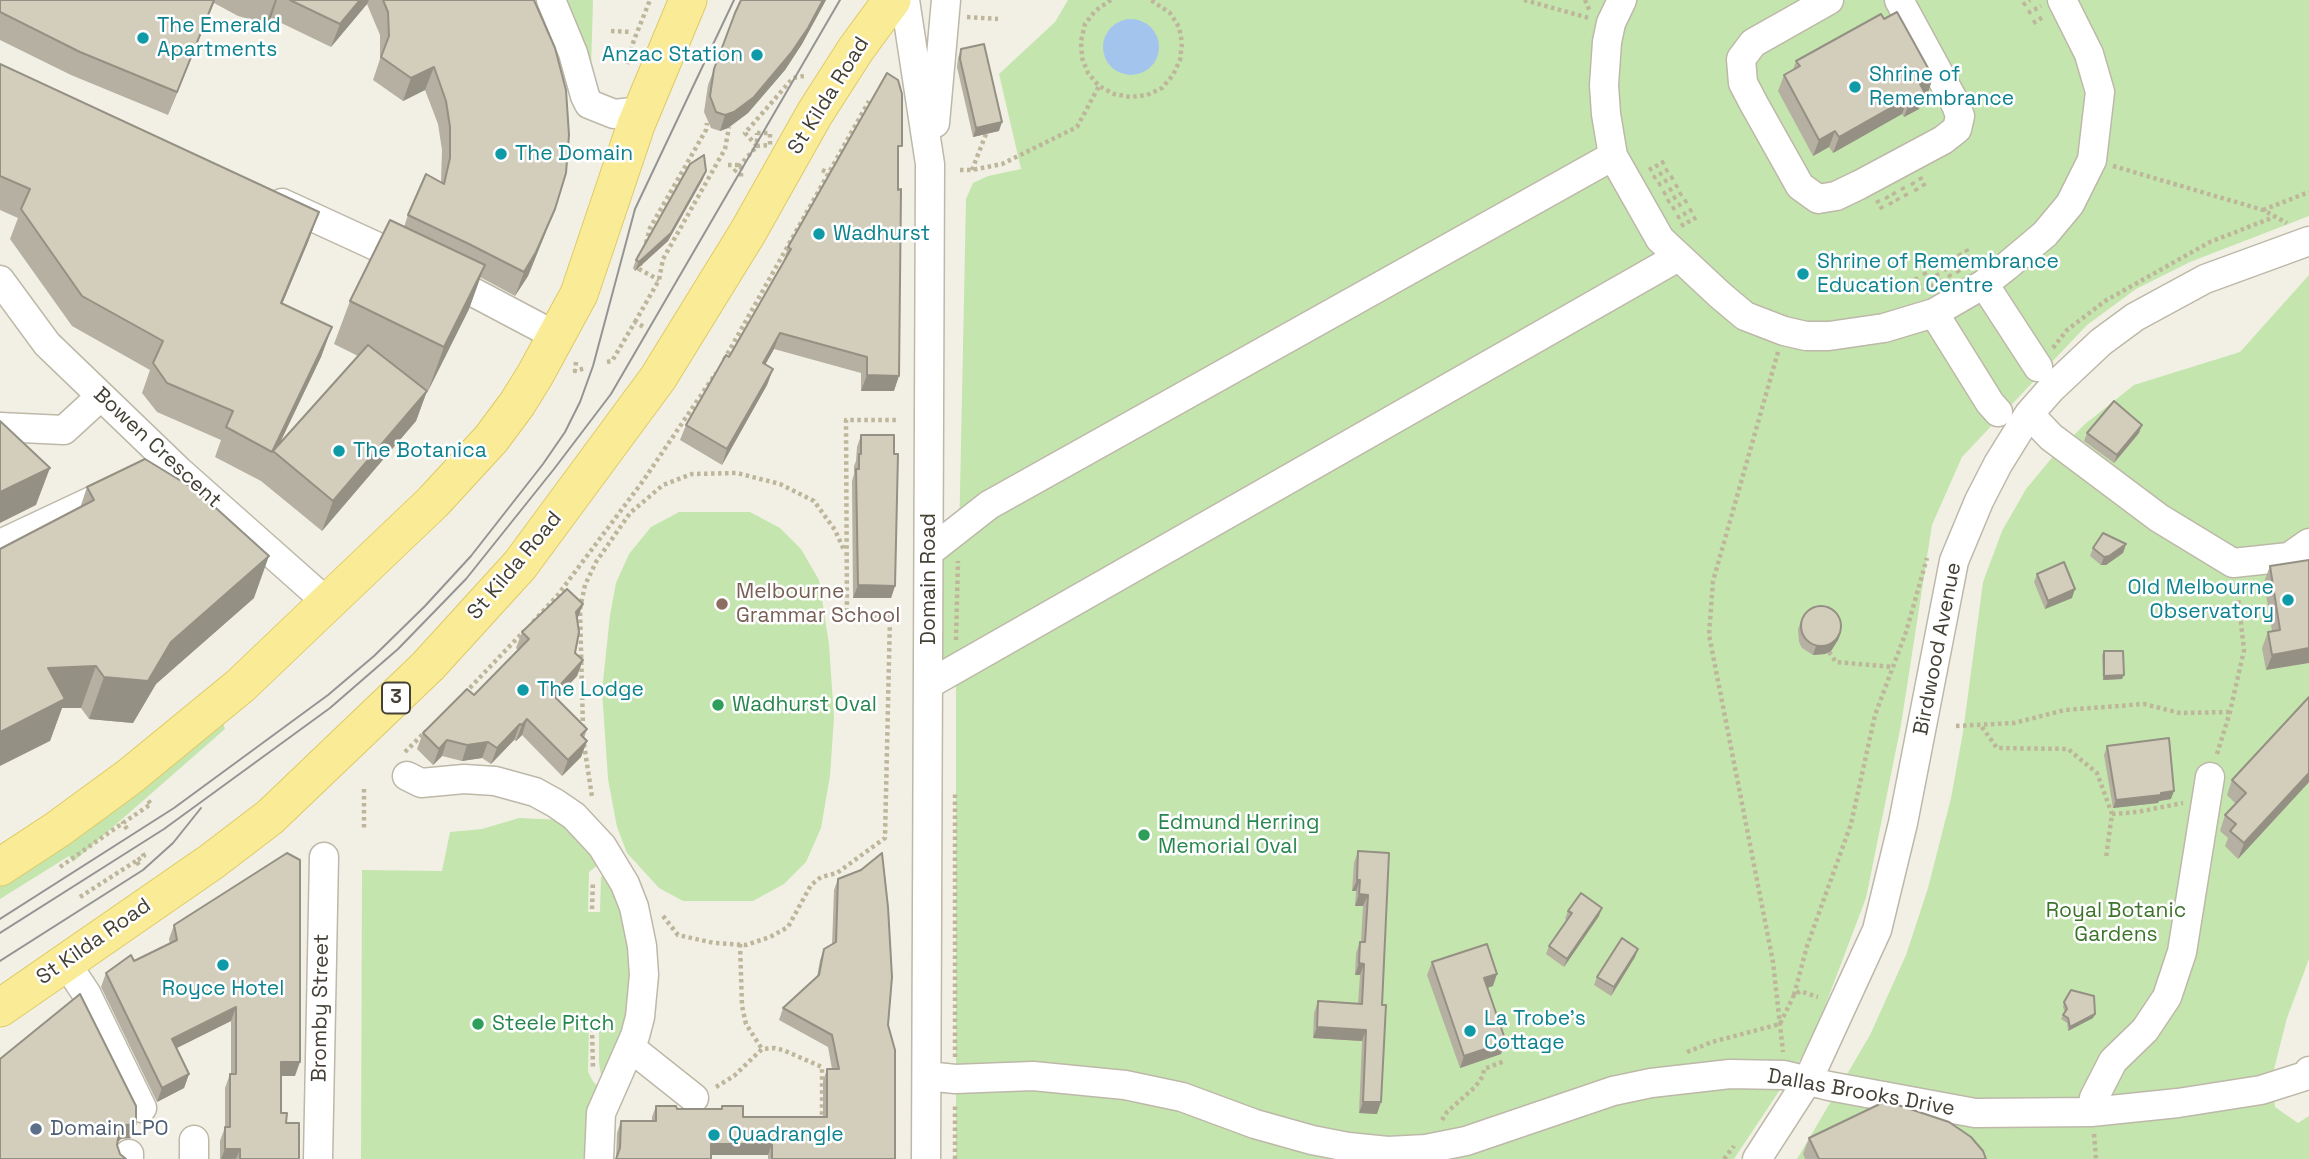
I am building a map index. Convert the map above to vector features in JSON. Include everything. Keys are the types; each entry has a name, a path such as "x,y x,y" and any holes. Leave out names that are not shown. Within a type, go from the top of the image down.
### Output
{"main road":[{"path":"0,867 129,778 240,686 329,604 452,483 491,439 517,404 579,294 642,111 688,0"},
{"name":"St Kilda Road","path":"0,1008 211,862 270,817 428,666 520,565 658,379 748,232 815,113 856,49 892,0"}],"street":[{"path":"551,0 573,53 589,104 614,114 642,111"},
{"name":"Domain Road","path":"905,0 930,164 926,1159"},
{"path":"1829,0 1753,43 1741,59 1743,83 1754,104 1800,186 1818,199 1836,196 1859,185 1943,140 1957,128 1960,116 1956,105 1899,0"},
{"path":"1622,18 1604,85 1613,156 1660,239 1745,316 1787,321 1806,336 1856,334 1909,322 1934,313 1984,284 2045,234 2070,204 2100,93 2089,54 2062,0"},
{"path":"930,164 956,8"},
{"path":"929,552 1000,499 1613,156"},
{"path":"254,190 454,282 556,336"},
{"name":"Birdwood Avenue","path":"1757,1159 1796,1077 1877,930 1903,823 1954,561 1979,500 2029,414 2079,361 2101,341 2135,317 2205,279 2303,234"},
{"path":"929,684 1678,257"},
{"name":"Bowen Crescent","path":"0,280 47,344 101,396 148,469 329,604"},
{"path":"1984,284 2038,367"},
{"path":"1934,313 1998,412"},
{"path":"0,427 63,431 101,396"},
{"path":"2029,414 2051,437 2159,519 2233,563 2289,557 2309,543"},
{"path":"0,544 148,469"},
{"path":"405,765 421,783 464,779 495,781 536,792 574,816 603,846 625,884 634,907 642,946 644,975 640,1017 631,1048 619,1068 601,1112 599,1159"},
{"path":"2091,1112 2094,1098 2113,1061 2145,1030 2167,997 2182,952 2207,790"},
{"name":"Bromby Street","path":"318,1159 324,857"},
{"path":"66,963 86,993 142,1108"},
{"path":"631,1048 694,1098"},
{"name":"Dallas Brooks Drive","path":"927,1076 955,1079 1033,1076 1125,1085 1182,1097 1255,1124 1312,1140 1388,1151 1426,1149 1466,1141 1613,1091 1651,1083 1730,1074 1796,1077 1829,1086 1975,1113 2091,1112 2178,1103 2252,1092 2308,1073"}],"path":[{"path":"1111,0 1095,10 1085,24 1081,41 1082,58 1088,73 1099,86 1114,94 1130,97 1147,95 1162,88 1173,75 1180,60 1182,43 1179,27 1170,13 1156,1"},
{"path":"1524,0 1622,18"},
{"path":"2023,5 2030,0"},
{"path":"956,8 998,19"},
{"path":"611,31 632,32"},
{"path":"757,146 745,133 793,78"},
{"path":"960,170 1002,164 1077,127 1099,86"},
{"path":"723,361 869,100"},
{"path":"645,249 650,228 706,130 707,123"},
{"path":"607,362 612,361 659,280 663,258 725,149 729,127"},
{"path":"734,172 757,146 757,133"},
{"path":"972,170 986,134"},
{"path":"757,146 770,145"},
{"path":"2081,157 2263,211 2303,234"},
{"path":"728,165 740,165"},
{"path":"740,165 741,178"},
{"path":"822,170 829,173"},
{"path":"2263,211 2309,192"},
{"path":"642,259 639,269 659,280"},
{"path":"635,321 644,327"},
{"path":"1787,321 1713,581 1709,635 1773,962 1780,1024 1796,1077"},
{"path":"460,697 557,596 643,481 716,372"},
{"path":"625,884 642,891 678,935 714,943 740,944 770,937 788,927 811,885 821,877 837,873 885,838 890,616 847,617 846,420 898,420"},
{"path":"603,846 589,786 583,728 580,609 584,585 596,562 630,513 663,485 692,474 737,473 780,484 814,501 835,530 846,554"},
{"path":"956,668 959,529"},
{"path":"1780,1024 1794,995 1807,946 1851,824 1875,715 1906,632 1929,552"},
{"path":"2112,814 2137,813 2177,804 2207,790 2230,712 2244,650 2233,563"},
{"path":"1829,652 1836,662 1893,667"},
{"path":"1956,726 2014,723 2065,710 2144,704 2180,713 2230,712"},
{"path":"405,765 431,726"},
{"path":"1982,726 1997,748 2068,749 2096,773 2112,814 2106,858"},
{"path":"364,789 364,828"},
{"path":"955,791 955,1159"},
{"path":"61,867 123,823"},
{"path":"80,897 138,863 144,856 141,850"},
{"path":"592,909 593,881"},
{"path":"740,944 744,1015 746,1024 762,1049"},
{"path":"1794,995 1800,991 1824,1000"},
{"path":"592,1028 592,1055"},
{"path":"694,1098 734,1076 762,1049 783,1050 822,1067 822,1133"},
{"path":"1438,1129 1447,1112 1475,1087 1483,1076 1484,1069 1505,1061"}],"green space":[{"path":"558,0 593,0 591,70"},
{"path":"1068,0 2309,0 2309,216 2190,262 2136,289 2087,325 1962,457 1932,525 1901,725 1866,898 1811,1043 1734,1159 956,1159 956,683 940,669 941,552 959,541 966,199 973,183 988,176 1021,169 999,74 1055,22"},
{"name":"Royal Botanic Gardens","path":"2309,275 2309,959 2287,1018 2272,1077 2275,1107 2298,1123 2309,1116 2309,1159 1797,1159 1870,1035 1906,955 1928,888 1951,798 1963,732 1983,582 2002,531 2026,489 2085,424 2134,385 2240,352"},
{"name":"Wadhurst Oval","path":"679,512 750,512 780,528 801,549 819,580 829,644 834,718 830,776 821,828 806,862 784,884 753,901 683,901 659,888 627,853 617,827 608,779 602,691 616,583 629,554 651,527"},
{"path":"223,723 225,729 73,862 69,856 0,899 0,882"},
{"name":"Steele Pitch","path":"519,818 564,820 603,861 589,872 588,912 600,912 601,877 608,871 633,941 630,1020 606,1078 601,1075 599,1063 599,1024 589,1024 588,1072 594,1083 601,1087 591,1159 361,1159 362,870 442,871 450,832 482,829"}],"water":[{"path":"1131,19 1142,21 1151,27 1157,36 1157,58 1151,67 1142,73 1131,75 1120,73 1111,67 1105,58 1103,47 1105,36 1111,27 1120,21"}],"building":[{"name":"The Emerald Apartments","path":"0,0 214,0 177,92 80,52 0,12"},
{"path":"290,0 360,0 340,24"},
{"name":"The Domain","path":"383,0 534,0 555,48 566,90 569,135 566,173 555,209 524,272 408,215 426,174 444,184 450,158 450,127 446,101 434,67 411,78 381,57 389,36 388,12"},
{"name":"Anzac Station","path":"741,0 823,0 791,53 754,97 734,112 725,115 716,112 710,96 714,69"},
{"name":"Shrine of Remembrance","path":"1897,12 1933,77 1920,84 1925,93 1910,101 1908,98 1839,137 1835,131 1819,140 1784,75 1800,66 1796,61 1881,14 1884,19"},
{"path":"984,44 1002,122 976,128 960,59 961,49"},
{"path":"0,64 319,212 281,303 332,327 272,452 226,427 233,411 167,383 153,363 163,341 82,296 21,209 30,189 0,176"},
{"path":"887,73 898,80 902,94 902,146 898,146 898,190 901,189 899,376 867,375 867,357 780,333 763,363 773,369 727,449 686,425 791,249 788,247"},
{"path":"704,155 706,171 671,233 639,262 636,260 690,164"},
{"path":"390,220 485,265 444,347 350,301"},
{"name":"The Botanica","path":"368,345 427,391 333,501 273,451"},
{"path":"2114,401 2142,425 2117,455 2087,433"},
{"path":"0,421 50,468 0,492"},
{"path":"861,435 894,435 894,454 898,454 895,586 858,585 856,469 859,469"},
{"path":"145,459 196,490 269,556 171,642 148,681 104,677 96,666 48,668 65,699 0,732 0,549 94,500 87,487"},
{"path":"2103,533 2126,544 2104,557 2093,548"},
{"path":"2309,560 2309,648 2272,655 2268,632 2280,630 2270,566"},
{"path":"2064,562 2075,589 2048,601 2037,574"},
{"name":"The Lodge","path":"567,589 583,604 576,612 579,632 575,653 583,660 552,694 587,729 581,735 587,741 568,760 527,719 497,748 488,742 467,745 447,740 439,749 423,733 467,689 474,695 529,639 522,632"},
{"path":"1821,606 1829,607 1835,612 1840,618 1840,634 1835,640 1829,645 1821,646 1813,645 1807,640 1802,634 1801,626 1802,618 1807,612 1813,607"},
{"path":"2104,651 2123,651 2124,675 2104,676"},
{"path":"2309,697 2309,773 2244,843 2230,831 2236,824 2225,815 2246,793 2232,780"},
{"path":"2169,738 2174,791 2116,800 2107,746"},
{"path":"1358,851 1389,853 1382,1005 1386,1005 1381,1102 1363,1102 1366,1030 1317,1027 1318,1001 1362,1004 1364,964 1359,963 1360,942 1365,942 1368,895 1359,894"},
{"name":"Royce Hotel","path":"287,853 300,860 300,1062 281,1062 281,1113 287,1113 286,1123 299,1123 299,1159 240,1159 240,1149 225,1149 225,1127 230,1127 230,1074 236,1074 236,1007 172,1039 189,1074 162,1088 106,973 131,955 134,961 177,940 174,925"},
{"path":"882,853 892,977 888,1025 895,1050 895,1159 772,1159 772,1144 711,1144 711,1159 616,1159 620,1148 621,1121 656,1121 656,1106 722,1109 722,1106 743,1106 743,1117 827,1117 827,1069 839,1069 832,1035 783,1008 819,975 824,949 836,942 838,879 861,870"},
{"path":"1581,893 1602,908 1567,959 1549,946 1572,913 1568,911"},
{"path":"1622,938 1638,949 1614,987 1597,977"},
{"name":"La Trobe's Cottage","path":"1487,944 1497,974 1484,978 1506,1042 1464,1056 1432,962"},
{"path":"2071,990 2094,996 2095,1014 2070,1027 2068,1018 2063,1015 2067,1009 2064,1002"},
{"path":"80,994 136,1106 136,1124 126,1125 119,1132 117,1145 120,1154 126,1159 0,1159 0,1059"},
{"path":"1886,1101 1949,1122 1971,1137 1986,1159 1819,1159 1809,1138"}],"tram line":[{"path":"0,919 174,808 328,695 374,656 471,556 543,464 565,432 580,402 593,366 635,209 734,0"},
{"path":"0,933 164,829 330,708 398,649 466,579 611,394 840,0"},
{"path":"0,961 143,870 173,843 201,808"}],"place":[{"name":"The Emerald Apartments","path":"143,38"},
{"name":"Anzac Station","path":"757,55"},
{"name":"Shrine of Remembrance","path":"1855,87"},
{"name":"The Domain","path":"501,154"},
{"name":"Wadhurst","path":"819,234"},
{"name":"Shrine of Remembrance Education Centre","path":"1803,274"},
{"name":"The Botanica","path":"339,451"},
{"name":"Old Melbourne Observatory","path":"2288,600"},
{"name":"Melbourne Grammar School","path":"722,604"},
{"name":"The Lodge","path":"523,690"},
{"name":"Wadhurst Oval","path":"718,705"},
{"name":"Edmund Herring Memorial Oval","path":"1144,835"},
{"name":"Royce Hotel","path":"223,965"},
{"name":"Steele Pitch","path":"478,1024"},
{"name":"La Trobe's Cottage","path":"1470,1031"},
{"name":"Domain LPO","path":"36,1129"},
{"name":"Quadrangle","path":"714,1135"}]}
